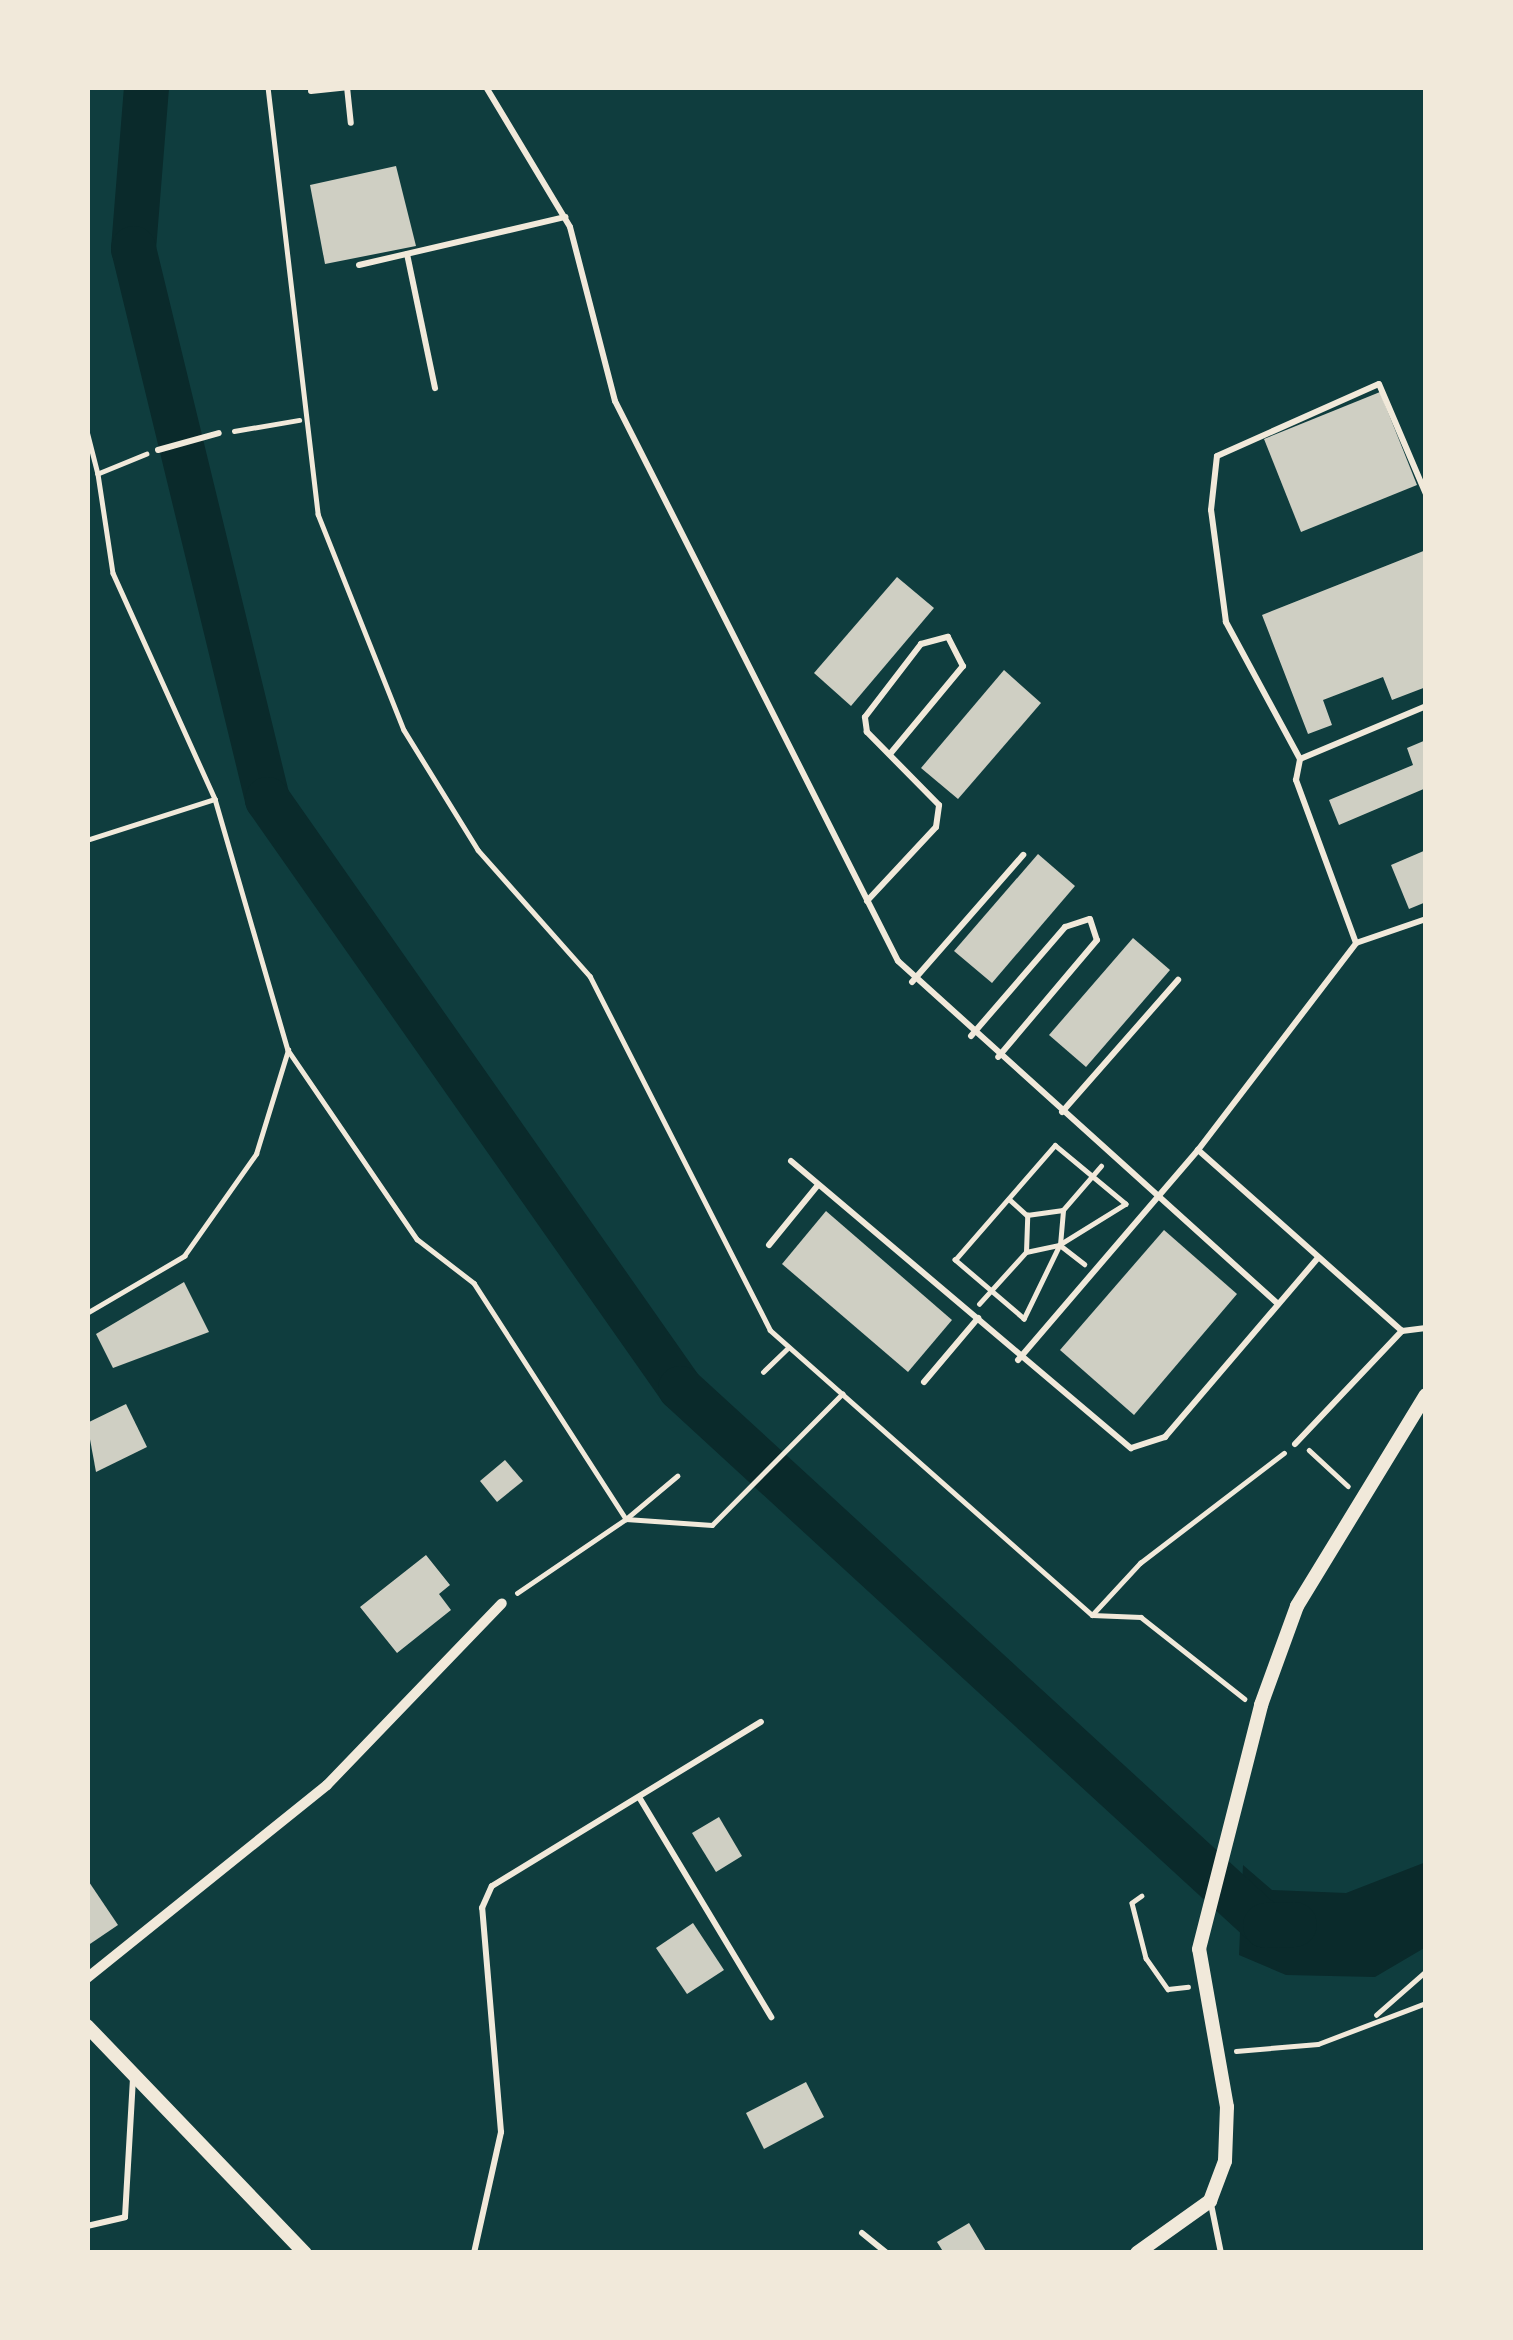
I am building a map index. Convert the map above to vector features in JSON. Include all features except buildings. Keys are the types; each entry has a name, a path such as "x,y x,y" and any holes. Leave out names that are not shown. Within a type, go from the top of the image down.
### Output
{"street":[{"path":"1137,2253 1210,2200 1226,2143 1217,2050 1199,1948 1261,1705 1297,1606 1426,1395"},
{"path":"87,1978 327,1785 502,1603"},
{"path":"87,2026 305,2253"}],"lane":[{"path":"311,91 348,87 351,123"},
{"path":"486,87 565,217 615,401 912,982 1278,1304"},
{"path":"359,265 565,217"},
{"path":"407,254 435,388"},
{"path":"1356,943 1296,780 1300,759 1226,622 1211,510 1217,456 1379,384 1426,494"},
{"path":"158,450 219,433"},
{"path":"867,901 939,818 936,797 890,754 867,732 868,709 927,639 948,637 963,666 890,754"},
{"path":"1300,759 1426,706"},
{"path":"912,982 1023,855"},
{"path":"971,1036 1065,926 1090,919 1097,940 997,1058"},
{"path":"1020,1358 1198,1150 1356,943 1426,919"},
{"path":"1062,1112 1178,980"},
{"path":"1198,1150 1402,1331"},
{"path":"791,1161 1131,1448 1148,1448 1318,1258"},
{"path":"769,1245 818,1185"},
{"path":"924,1382 975,1316"},
{"path":"1295,1444 1402,1331 1426,1328"},
{"path":"475,2253 501,2132 482,1908 492,1886 761,1722"},
{"path":"639,1797 771,2017"},
{"path":"87,2226 125,2217 134,2074"},
{"path":"1210,2200 1221,2253"},
{"path":"862,2234 887,2253"}],"path":[{"path":"268,87 299,420 318,514 404,730 478,850 590,976 734,1274 788,1348 1092,1616 1141,1617 1261,1705"},
{"path":"219,433 299,420"},
{"path":"87,431 113,572 215,799 288,1050 417,1239 474,1283 626,1520"},
{"path":"98,474 158,450"},
{"path":"87,840 215,799"},
{"path":"87,1313 184,1256 256,1154 288,1050"},
{"path":"975,1316 991,1291 1026,1252 1060,1245 1126,1204 1092,1175 1055,1145 956,1260 991,1291 1024,1319 1060,1245 1063,1210 1092,1175 1111,1154"},
{"path":"1009,1199 1027,1216 1026,1252"},
{"path":"1027,1216 1063,1210"},
{"path":"1060,1245 1094,1272"},
{"path":"763,1372 788,1348"},
{"path":"626,1520 712,1525 842,1394"},
{"path":"1092,1616 1141,1563 1295,1444 1341,1470 1358,1507"},
{"path":"502,1603 626,1520 677,1476"},
{"path":"1142,1896 1132,1903 1146,1958 1168,1989 1206,1986"},
{"path":"1375,2016 1426,1971"},
{"path":"1217,2050 1318,2044 1375,2016 1426,2003"}],"water":[{"path":"1426,1862 1426,1947 1375,1977 1286,1975 1239,1955 1243,1865 1272,1890 1346,1893"}],"waterway":[{"path":"146,87 133,248 267,799 680,1388 1265,1925 1294,1924"}]}
